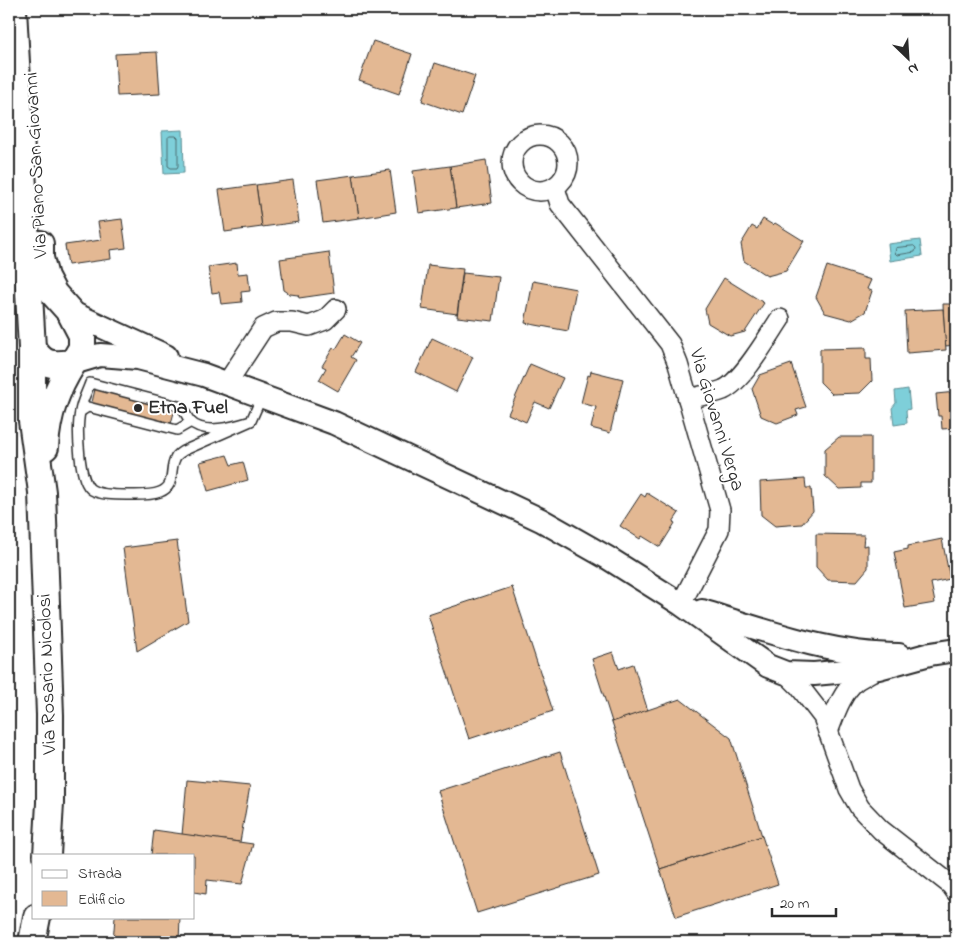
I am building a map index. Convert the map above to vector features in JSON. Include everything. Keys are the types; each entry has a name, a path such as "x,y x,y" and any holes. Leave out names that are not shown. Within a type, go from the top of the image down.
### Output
{"main road":[{"name":"Via Piano San Giovanni","path":"13,9 18,272 32,348 32,420 42,492"},
{"name":"Via Piano San Giovanni","path":"30,9 40,258 45,277 54,294 70,312 82,334 82,348 60,383 50,412 45,442 42,492"},
{"path":"32,348 40,360 52,365 73,363"},
{"name":"Via Rosario Nicolosi","path":"42,492 50,716 50,803 47,854"},
{"path":"32,942 37,918"}],"street":[{"name":"Via Giovanni Verga","path":"555,188 560,204 670,344 678,364 720,510 719,530 681,604"},
{"path":"227,383 263,328 276,322 292,322 310,326 325,320 336,309"},
{"path":"70,312 134,340 204,376"},
{"path":"688,399 724,390 735,381 759,351 780,319"},
{"path":"73,363 100,354 138,358 227,383 334,423 541,520 608,558 681,604 768,666 786,673 814,674 879,668 930,654 956,650"},
{"path":"681,604 818,646 880,655 930,654"},
{"path":"828,732 837,708 848,690 857,681 879,668"},
{"path":"786,673 799,686 823,717 849,788 860,808 881,830 951,885 956,892"}],"lane":[{"path":"251,421 226,428 207,429 191,422 182,407 90,383 80,412 79,451 82,476 91,490 106,494 161,492 173,477 172,466 175,457 183,451 251,421 262,396"},
{"path":"80,412 88,407 177,430 191,422"}],"water":[{"path":"183,130 184,173 164,174 162,131"},
{"path":"920,240 922,256 890,261 888,244"},
{"path":"908,389 910,409 906,410 907,423 894,425 892,408 896,403 895,391"}],"building":[{"path":"373,41 412,54 399,94 359,80"},
{"path":"157,52 160,94 117,96 115,54"},
{"path":"435,63 475,76 462,115 422,101"},
{"path":"486,160 492,203 456,208 450,166"},
{"path":"450,166 456,208 419,213 413,171"},
{"path":"390,170 396,212 359,218 353,175"},
{"path":"353,175 359,218 323,223 317,180"},
{"path":"293,180 299,222 262,227 256,185"},
{"path":"256,185 262,227 225,232 219,190"},
{"path":"122,219 126,248 110,250 111,259 68,265 65,245 101,240 98,222"},
{"path":"763,219 773,225 775,223 804,241 786,271 767,276 744,261 741,244 752,226 757,229"},
{"path":"329,252 334,293 299,298 298,295 290,294 284,290 280,259"},
{"path":"237,263 238,274 248,273 250,291 241,292 242,302 221,304 219,292 212,293 208,267"},
{"path":"428,265 463,269 457,314 422,309"},
{"path":"827,266 871,280 867,289 872,291 865,312 851,320 825,313 816,297"},
{"path":"463,273 499,277 493,321 457,317"},
{"path":"724,278 764,303 745,332 730,336 708,323 705,309"},
{"path":"533,281 576,289 568,331 525,323"},
{"path":"943,304 956,304 956,345 945,346"},
{"path":"943,309 946,350 907,353 905,311"},
{"path":"345,334 360,343 351,357 356,360 338,391 319,380 326,368 322,366 333,348 336,349"},
{"path":"432,338 473,357 456,392 416,372"},
{"path":"866,348 866,359 871,359 872,381 860,393 832,394 820,382 820,349"},
{"path":"530,364 563,378 549,408 535,402 526,422 508,414"},
{"path":"791,364 806,407 796,410 798,415 777,423 761,416 752,389 760,375"},
{"path":"591,371 623,379 610,433 591,428 596,407 581,403 588,375 590,376"},
{"path":"96,385 176,405 169,431 90,411"},
{"path":"956,392 956,428 942,429 941,416 938,416 936,394"},
{"path":"839,437 871,437 871,483 861,483 861,488 839,489 825,476 825,449"},
{"path":"227,455 231,465 243,462 248,480 208,491 200,462"},
{"path":"805,479 806,488 811,488 813,511 802,524 775,526 761,515 760,482"},
{"path":"647,493 679,513 660,547 642,536 640,539 620,526 641,494 645,497"},
{"path":"956,504 956,519 953,520 950,505"},
{"path":"816,534 864,535 863,546 868,545 868,568 857,581 828,580 816,567"},
{"path":"942,539 950,579 931,583 935,603 905,608 894,552 908,549 908,546"},
{"path":"177,541 188,621 137,651 123,548"},
{"path":"512,587 553,711 469,739 428,615"},
{"path":"613,652 619,669 633,664 648,711 612,722 592,659"},
{"path":"680,699 731,738 762,836 660,869 612,722"},
{"path":"560,752 599,875 477,913 438,791"},
{"path":"187,780 250,786 240,842 182,835"},
{"path":"154,830 253,844 242,884 207,880 206,894 195,892 195,854 151,854"},
{"path":"762,836 778,884 676,917 660,869"},
{"path":"115,918 180,918 179,942 113,942"}],"place":[{"name":"Etna Fuel","path":"138,408"}]}
